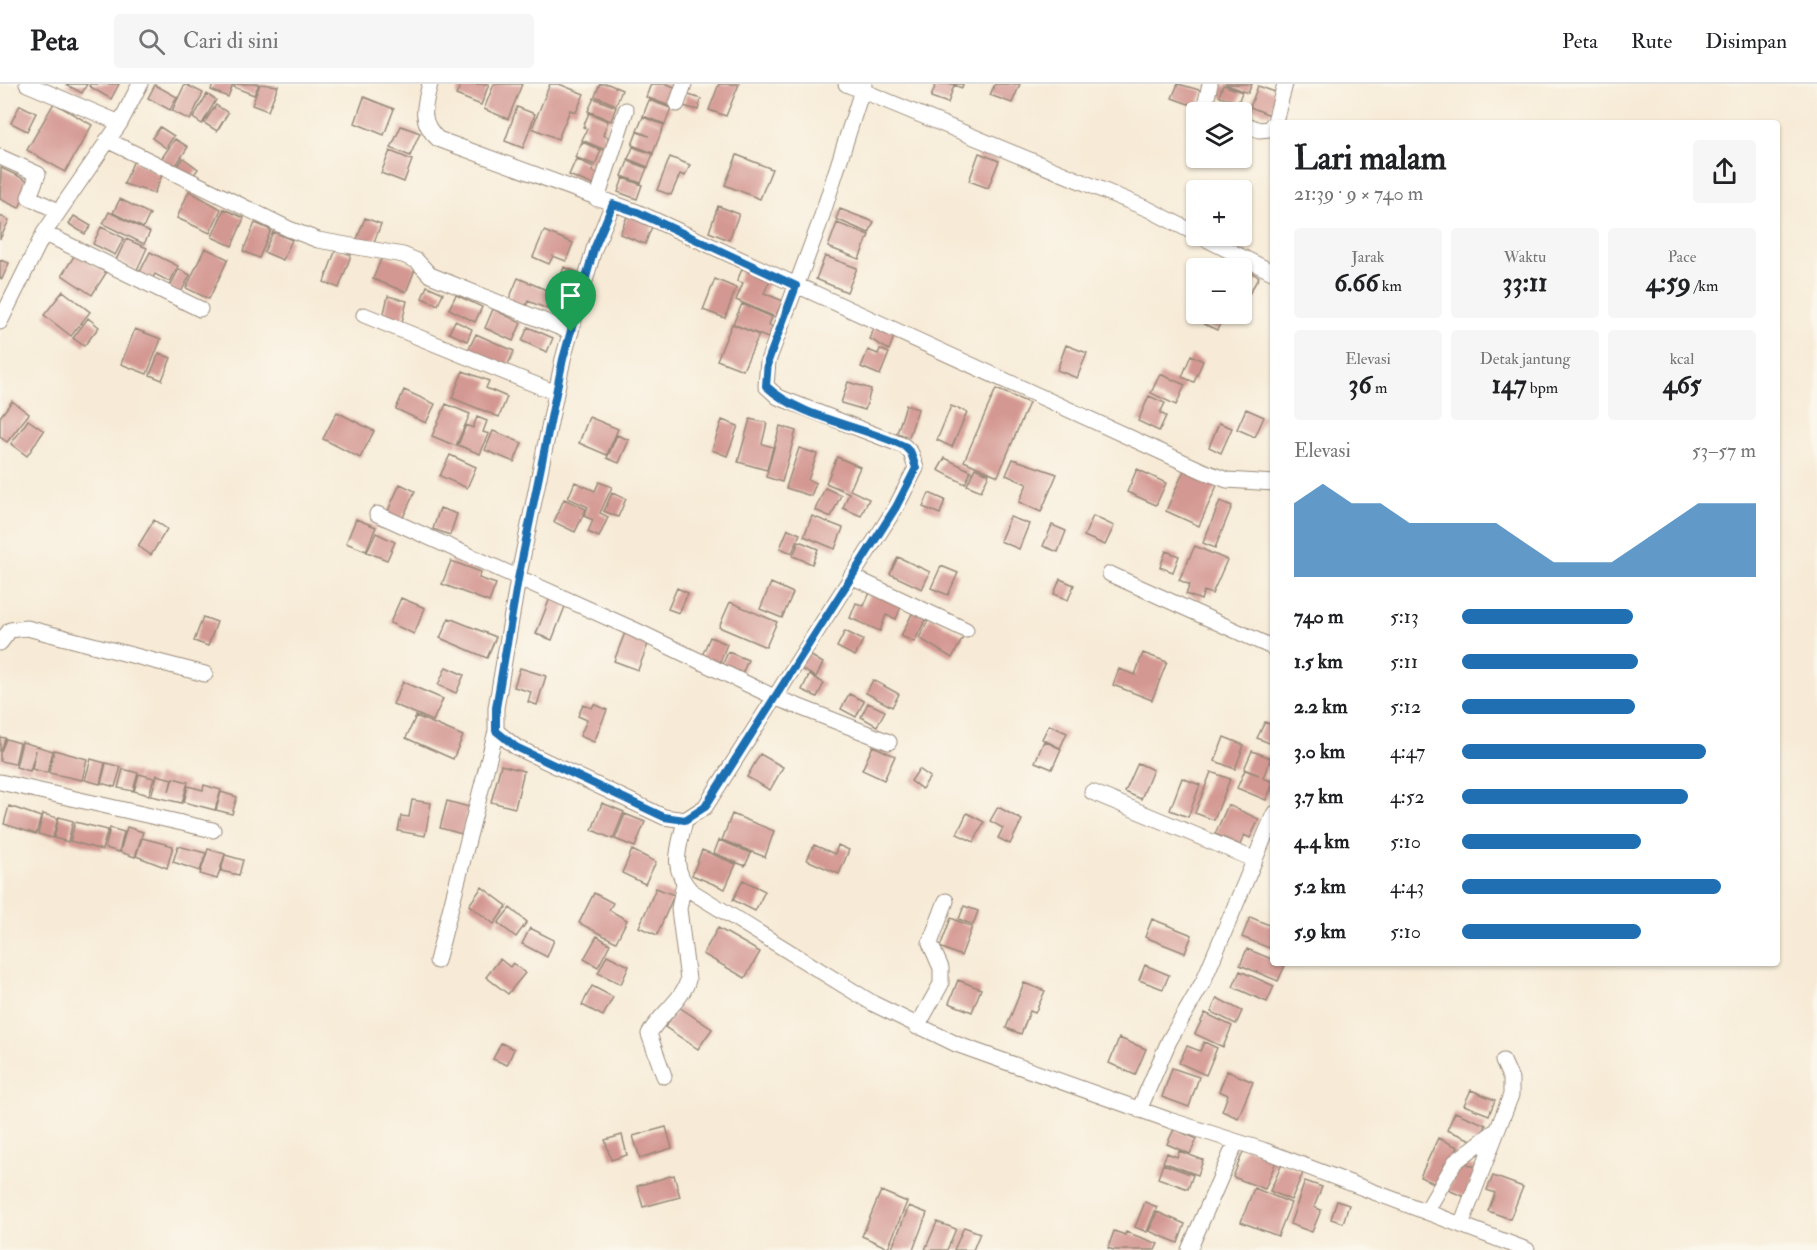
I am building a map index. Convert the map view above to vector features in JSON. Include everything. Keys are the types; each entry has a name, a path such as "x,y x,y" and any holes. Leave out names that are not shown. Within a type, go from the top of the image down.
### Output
{"street":[{"path":"27,84 120,123"},
{"path":"0,322 44,233 120,123 140,84"},
{"path":"430,84 423,117 429,130 438,139 637,212 1203,471 1227,480 1270,483"},
{"path":"677,104 684,84"},
{"path":"846,84 863,88 1148,209 1186,228"},
{"path":"1206,102 1210,84"},
{"path":"1275,120 1285,84"},
{"path":"496,731 516,747 664,817 685,820 705,807 896,507 916,468 911,453 904,446 796,405 778,397 766,386 768,361 863,88"},
{"path":"597,199 626,110"},
{"path":"1252,127 1260,130 1270,128"},
{"path":"107,140 289,229 318,240 403,255 417,261 430,274 571,332"},
{"path":"0,157 38,174 29,197 58,211"},
{"path":"437,962 496,731 496,708 518,579 556,393 594,249 613,204"},
{"path":"44,233 200,309"},
{"path":"1221,246 1270,271"},
{"path":"364,315 556,393"},
{"path":"377,514 635,630 774,697 889,742"},
{"path":"1110,574 1270,646"},
{"path":"851,576 966,630"},
{"path":"0,643 10,630 27,628 205,674"},
{"path":"0,782 213,830"},
{"path":"1092,792 1253,859"},
{"path":"685,820 676,861 679,875 691,891 783,949 917,1027 956,1044 1139,1110 1236,1142 1527,1250"},
{"path":"1139,1110 1169,1041 1203,982 1270,823"},
{"path":"664,1076 650,1043 649,1034 656,1021 686,988 688,980 679,909 684,884"},
{"path":"917,1027 941,984 941,969 930,943 946,901"},
{"path":"1461,1225 1511,1095 1511,1079 1503,1061"},
{"path":"1426,1212 1455,1162 1497,1130"},
{"path":"1189,1250 1236,1142"}],"building":[{"path":"65,84 87,84 82,93"},
{"path":"90,84 119,84 111,99 89,86"},
{"path":"185,84 203,93 190,120 172,111"},
{"path":"213,84 233,84 228,97 211,90"},
{"path":"235,84 259,84 254,95 234,87"},
{"path":"260,84 278,86 268,111 252,105"},
{"path":"461,84 489,84 481,105 456,95"},
{"path":"494,84 522,84 508,119 484,109"},
{"path":"550,84 559,84 584,94 576,112 570,110 558,139 532,128"},
{"path":"600,84 608,84 622,90 616,105 595,96"},
{"path":"651,84 667,84 677,88 670,106 646,97"},
{"path":"719,84 739,84 726,116 709,110"},
{"path":"936,84 963,84 962,88 954,85 948,103 931,97"},
{"path":"995,84 1020,84 1012,103 990,95"},
{"path":"1178,84 1203,91 1199,102 1186,103 1172,98"},
{"path":"1225,84 1252,84 1248,93"},
{"path":"155,85 177,97 170,110 148,98"},
{"path":"1223,85 1242,92 1238,102 1219,96"},
{"path":"1258,86 1278,93 1270,115 1252,108"},
{"path":"207,94 216,100 202,124 193,118"},
{"path":"686,94 701,99 698,110 683,106"},
{"path":"364,97 394,109 384,135 355,123"},
{"path":"594,98 616,107 611,121 588,111"},
{"path":"649,100 671,108 665,124 643,116"},
{"path":"54,103 92,125 65,172 27,150"},
{"path":"20,105 36,113 27,131 11,123"},
{"path":"216,105 228,113 217,131 204,123"},
{"path":"517,107 535,114 523,148 505,141"},
{"path":"589,113 608,121 603,135 610,138 605,150 582,140 587,129 583,127"},
{"path":"643,117 664,125 653,153 632,145 637,132 649,136 637,131"},
{"path":"401,126 420,133 410,156 391,148"},
{"path":"160,127 174,136 166,148 152,138"},
{"path":"175,139 188,147 174,168 161,159"},
{"path":"582,142 601,150 595,165 575,157"},
{"path":"633,147 653,154 648,167 628,159"},
{"path":"390,151 412,160 404,182 381,173"},
{"path":"979,153 999,161 988,188 969,181"},
{"path":"737,155 772,169 760,199 725,185"},
{"path":"670,157 690,165 685,176 680,174 671,195 657,190"},
{"path":"183,158 198,169 191,179 176,168"},
{"path":"576,159 594,167 592,171 598,174 593,185 569,175"},
{"path":"134,160 162,175 154,193 124,184"},
{"path":"628,161 647,168 641,183 622,176"},
{"path":"1,168 31,182 19,208 0,199"},
{"path":"623,178 642,185 637,199 618,192"},
{"path":"189,191 221,209 210,233 177,218"},
{"path":"120,199 150,214 143,228 113,213"},
{"path":"718,206 739,214 729,240 709,232"},
{"path":"224,209 244,218 232,246 212,237"},
{"path":"840,209 874,222 869,233 836,219"},
{"path":"109,212 150,232 144,244 103,224"},
{"path":"628,214 653,224 645,244 620,234"},
{"path":"0,216 9,220 0,239"},
{"path":"74,216 91,226 85,234 69,224"},
{"path":"365,218 381,224 373,245 357,239"},
{"path":"255,223 271,230 259,258 243,251"},
{"path":"837,223 869,235 859,259 828,247"},
{"path":"101,227 124,238 115,255 93,244"},
{"path":"544,231 573,243 566,261 553,256 549,264 533,257"},
{"path":"273,232 292,240 283,260 264,252"},
{"path":"126,239 147,248 137,270 116,260"},
{"path":"205,248 228,259 209,299 186,288"},
{"path":"336,249 351,255 339,288 324,282"},
{"path":"150,252 178,266 170,282 155,274 150,283 138,276"},
{"path":"76,253 106,273 92,295 62,275"},
{"path":"383,254 416,267 406,292 373,279"},
{"path":"825,256 857,268 847,292 816,279"},
{"path":"0,260 9,263 2,279 0,278"},
{"path":"564,267 580,273 575,287 559,281"},
{"path":"743,267 771,278 764,293 783,301 775,317 736,300 743,283 737,281"},
{"path":"179,269 190,275 180,294 169,288"},
{"path":"1252,273 1259,277 1252,289"},
{"path":"518,278 556,294 550,310 528,301 524,311 507,304"},
{"path":"715,279 736,288 725,318 703,310"},
{"path":"427,286 443,293 438,305 422,298"},
{"path":"63,291 90,312 71,336 44,315"},
{"path":"456,295 482,307 475,322 449,309"},
{"path":"388,296 407,301 402,322 383,317"},
{"path":"742,304 772,317 769,325 773,327 768,338 733,324"},
{"path":"493,309 521,323 513,341 485,328"},
{"path":"88,318 99,327 84,346 73,338"},
{"path":"455,321 472,329 467,341 449,333"},
{"path":"876,323 896,331 889,350 870,339"},
{"path":"732,324 759,335 743,370 717,360"},
{"path":"1204,324 1220,324 1217,330"},
{"path":"528,327 553,338 547,352 522,341"},
{"path":"135,329 161,339 147,374 121,364"},
{"path":"476,334 514,351 505,371 467,353"},
{"path":"1066,345 1087,353 1077,378 1057,370"},
{"path":"880,349 889,353 880,375 861,367 868,350 878,354"},
{"path":"159,353 171,358 162,380 150,375"},
{"path":"1191,355 1203,361 1194,382 1182,377"},
{"path":"463,371 489,381 486,388 507,397 499,417 452,398"},
{"path":"1160,374 1185,385 1176,405 1151,393"},
{"path":"848,382 871,389 865,410 841,403"},
{"path":"996,389 1029,403 998,476 964,461"},
{"path":"404,390 435,404 426,423 396,409"},
{"path":"1149,396 1165,403 1160,413 1166,416 1159,431 1138,421"},
{"path":"12,401 29,414 7,442 0,437 0,417"},
{"path":"446,404 470,414 456,446 432,436"},
{"path":"906,405 918,409 909,437 897,433"},
{"path":"951,406 967,412 952,447 937,440"},
{"path":"1246,409 1264,417 1255,437 1237,429"},
{"path":"337,412 374,431 360,458 323,439"},
{"path":"477,417 487,421 483,432 489,434 480,454 458,445 466,425 473,428"},
{"path":"589,417 618,429 607,455 579,443"},
{"path":"750,419 767,423 762,444 773,447 767,470 738,462"},
{"path":"28,420 44,431 27,456 11,444"},
{"path":"722,420 738,426 727,456 712,450"},
{"path":"1219,423 1232,428 1221,453 1209,447"},
{"path":"780,426 796,431 782,482 766,477"},
{"path":"493,431 522,443 514,462 485,450"},
{"path":"617,435 629,440 619,463 607,458"},
{"path":"799,448 817,454 808,480 816,483 811,496 786,488"},
{"path":"450,455 476,467 467,488 440,476"},
{"path":"837,457 860,467 850,490 869,499 861,516 843,508 849,493 826,483"},
{"path":"945,458 971,471 965,484 938,470"},
{"path":"1013,459 1057,474 1041,512 1019,502 1027,484 1006,475"},
{"path":"1186,466 1219,481 1199,526 1166,511"},
{"path":"975,468 989,474 981,491 967,485"},
{"path":"1137,469 1166,483 1156,505 1127,492"},
{"path":"575,482 595,491 599,482 612,487 600,513 608,517 599,537 588,532 593,520 584,516 588,507 568,498"},
{"path":"400,484 415,491 401,522 386,515"},
{"path":"825,488 841,495 831,517 815,510"},
{"path":"612,493 626,499 618,517 604,511"},
{"path":"929,493 945,500 940,514 923,507"},
{"path":"564,499 586,509 575,532 554,522"},
{"path":"1220,501 1232,506 1215,548 1203,543"},
{"path":"440,508 457,514 450,535 433,529"},
{"path":"812,516 843,528 835,549 804,536"},
{"path":"1093,516 1114,526 1105,545 1084,536"},
{"path":"1010,517 1029,524 1019,549 1000,541"},
{"path":"356,519 376,527 366,551 346,543"},
{"path":"154,520 167,529 151,555 138,546"},
{"path":"1052,525 1066,531 1058,552 1043,546"},
{"path":"788,529 800,534 792,553 780,548"},
{"path":"376,533 395,542 387,560 367,552"},
{"path":"799,541 818,549 812,564 793,556"},
{"path":"1195,546 1227,560 1212,594 1204,591 1201,600 1186,594 1190,585 1179,580"},
{"path":"1166,551 1179,556 1173,572 1160,567"},
{"path":"898,557 930,572 922,589 890,574"},
{"path":"451,561 481,572 479,578 496,584 489,602 442,584"},
{"path":"941,566 958,573 948,595 931,588"},
{"path":"1060,579 1074,585 1068,600 1054,594"},
{"path":"771,583 793,593 782,618 760,609"},
{"path":"677,588 688,593 679,613 668,609"},
{"path":"871,590 902,604 896,619 886,615 880,631 850,618 856,603 864,606"},
{"path":"401,598 425,608 414,634 390,623"},
{"path":"550,598 566,604 552,640 536,634"},
{"path":"730,602 777,622 766,647 719,627"},
{"path":"914,610 927,617 914,642 901,636"},
{"path":"203,617 217,622 208,646 194,641"},
{"path":"930,617 964,636 952,658 919,638"},
{"path":"449,618 496,637 487,658 440,638"},
{"path":"626,630 650,639 638,670 614,661"},
{"path":"845,631 863,640 855,656 837,647"},
{"path":"710,637 727,644 719,665 701,658"},
{"path":"728,652 748,660 740,679 720,670"},
{"path":"805,652 823,663 816,677 797,667"},
{"path":"1143,653 1167,662 1152,700 1113,685 1119,669 1135,675"},
{"path":"446,667 464,675 456,693 438,685"},
{"path":"520,668 546,676 537,705 528,702 531,692 514,687"},
{"path":"809,675 824,683 817,697 802,690"},
{"path":"873,680 899,694 892,707 866,693"},
{"path":"403,682 443,699 433,721 393,704"},
{"path":"849,694 864,701 856,717 841,709"},
{"path":"868,703 885,711 877,726 861,717"},
{"path":"594,704 607,710 594,742 580,736 587,720 578,716 583,705 592,708"},
{"path":"416,716 463,736 453,759 406,738"},
{"path":"1265,722 1270,724 1270,743 1257,738"},
{"path":"1049,725 1067,733 1060,748 1042,739"},
{"path":"0,737 5,738 1,751 6,739 20,743 15,764 0,761"},
{"path":"1224,737 1244,745 1235,769 1215,761"},
{"path":"1044,741 1061,749 1052,769 1035,762"},
{"path":"22,742 53,751 47,773 32,769 36,750 30,771 16,767"},
{"path":"873,746 895,756 884,780 862,770"},
{"path":"54,750 87,759 82,780 49,773"},
{"path":"1252,751 1270,758 1263,778 1270,781 1270,791 1266,800 1237,788 1245,770 1259,775 1244,769"},
{"path":"760,754 783,767 770,790 747,777"},
{"path":"91,759 105,763 100,784 85,780"},
{"path":"106,763 121,767 115,787 101,783"},
{"path":"1138,763 1153,770 1141,799 1125,792"},
{"path":"501,765 524,771 515,808 491,802"},
{"path":"123,769 138,773 133,791 118,788"},
{"path":"919,769 930,777 922,789 911,781"},
{"path":"1211,772 1230,779 1214,820 1195,813"},
{"path":"139,774 154,778 149,795 134,791"},
{"path":"157,775 172,779 169,791 173,778 188,782 182,803 151,796"},
{"path":"1182,778 1200,785 1188,817 1170,810"},
{"path":"204,785 221,790 215,810 184,802 188,786 203,790"},
{"path":"221,792 237,797 232,814 216,810"},
{"path":"412,800 431,803 425,836 398,831 401,816 409,817"},
{"path":"447,801 469,807 462,834 440,828"},
{"path":"602,803 624,812 613,839 592,830"},
{"path":"1228,805 1259,819 1250,838 1244,835 1240,845 1215,834"},
{"path":"9,806 41,817 36,834 4,824"},
{"path":"998,807 1022,820 1010,844 998,838 1003,828 990,821"},
{"path":"967,813 984,822 974,842 957,834"},
{"path":"43,814 58,818 53,838 38,834"},
{"path":"625,814 645,822 635,847 615,839"},
{"path":"732,814 774,831 765,857 722,840"},
{"path":"59,817 73,821 68,842 54,838"},
{"path":"75,822 108,830 102,850 70,841"},
{"path":"127,827 143,832 135,857 120,852"},
{"path":"110,828 124,832 119,852 105,848"},
{"path":"142,838 173,846 167,868 136,856"},
{"path":"719,840 751,853 745,866 714,853"},
{"path":"814,845 835,854 838,845 849,850 839,874 807,860"},
{"path":"178,846 206,853 200,871 173,862"},
{"path":"208,849 225,854 217,879 200,874"},
{"path":"632,850 656,862 645,884 622,873"},
{"path":"702,850 736,864 725,889 692,875"},
{"path":"225,855 243,860 239,875 221,871"},
{"path":"743,880 765,891 755,911 733,900"},
{"path":"482,887 507,906 494,924 469,905"},
{"path":"656,888 674,895 657,935 639,927"},
{"path":"594,893 613,903 609,910 627,920 616,942 579,923"},
{"path":"964,906 978,911 973,925 959,919"},
{"path":"510,908 527,922 516,937 498,923"},
{"path":"1250,917 1270,925 1270,948 1242,937"},
{"path":"951,918 972,927 961,956 940,947"},
{"path":"1152,919 1192,935 1185,953 1145,937"},
{"path":"530,928 554,940 547,957 522,944"},
{"path":"718,928 760,952 745,978 703,954"},
{"path":"597,936 610,944 598,967 584,959"},
{"path":"1247,949 1270,958 1270,966 1285,966 1278,981 1240,965"},
{"path":"607,955 629,966 621,984 598,973"},
{"path":"500,959 510,967 513,963 525,973 508,994 486,977"},
{"path":"1145,965 1169,975 1163,989 1139,980"},
{"path":"1240,971 1274,986 1267,1002 1233,987"},
{"path":"958,980 981,989 972,1012 949,1003"},
{"path":"1024,983 1045,991 1035,1013 1030,1011 1021,1034 1006,1028"},
{"path":"592,986 613,997 603,1016 582,1005"},
{"path":"1217,998 1242,1011 1236,1024 1211,1012"},
{"path":"679,1007 712,1029 698,1049 665,1027"},
{"path":"1205,1013 1232,1026 1223,1047 1195,1034"},
{"path":"1119,1038 1146,1049 1135,1075 1109,1063"},
{"path":"1204,1042 1217,1048 1206,1075 1179,1063 1187,1046 1200,1051"},
{"path":"501,1043 514,1049 507,1065 493,1059"},
{"path":"1172,1068 1199,1077 1189,1107 1162,1097"},
{"path":"1227,1071 1253,1082 1238,1118 1222,1111 1228,1095 1219,1091"},
{"path":"1471,1090 1495,1100 1489,1115 1464,1105"},
{"path":"1455,1112 1486,1125 1479,1143 1447,1130"},
{"path":"666,1127 672,1148 640,1158 633,1136"},
{"path":"1174,1129 1197,1139 1190,1154 1167,1144"},
{"path":"622,1135 627,1155 611,1160 605,1140"},
{"path":"1438,1138 1458,1147 1440,1186 1420,1177"},
{"path":"1245,1147 1277,1159 1265,1189 1233,1177"},
{"path":"1179,1151 1203,1160 1198,1175 1163,1162 1167,1153 1177,1157"},
{"path":"1461,1161 1477,1168 1465,1197 1448,1190"},
{"path":"1163,1164 1193,1175 1188,1189 1158,1178"},
{"path":"1282,1164 1303,1173 1291,1200 1270,1191"},
{"path":"674,1175 680,1197 643,1207 637,1186"},
{"path":"1493,1176 1523,1187 1510,1219 1488,1211 1495,1193 1487,1190"},
{"path":"1305,1181 1322,1187 1314,1207 1321,1210 1312,1232 1290,1224"},
{"path":"1254,1188 1291,1203 1278,1236 1241,1222"},
{"path":"881,1191 907,1202 888,1248 862,1236"},
{"path":"1337,1201 1349,1205 1343,1223 1331,1219"},
{"path":"1145,1202 1157,1207 1147,1232 1135,1227"},
{"path":"909,1206 927,1213 913,1250 898,1250 892,1248"},
{"path":"1157,1212 1185,1224 1178,1243 1149,1231"},
{"path":"937,1222 956,1229 947,1250 925,1250"},
{"path":"964,1227 980,1233 973,1250 954,1250"},
{"path":"1114,1231 1125,1235 1126,1232 1158,1244 1155,1250 1113,1250 1108,1248"}],"route":[{"path":"613,204 637,212 796,286 768,361 766,386 778,397 904,446 911,453 916,468 896,507 705,807 685,820 664,817 516,747 504,740 496,731 496,708 518,579 563,359 571,332 594,249 613,204"}]}
